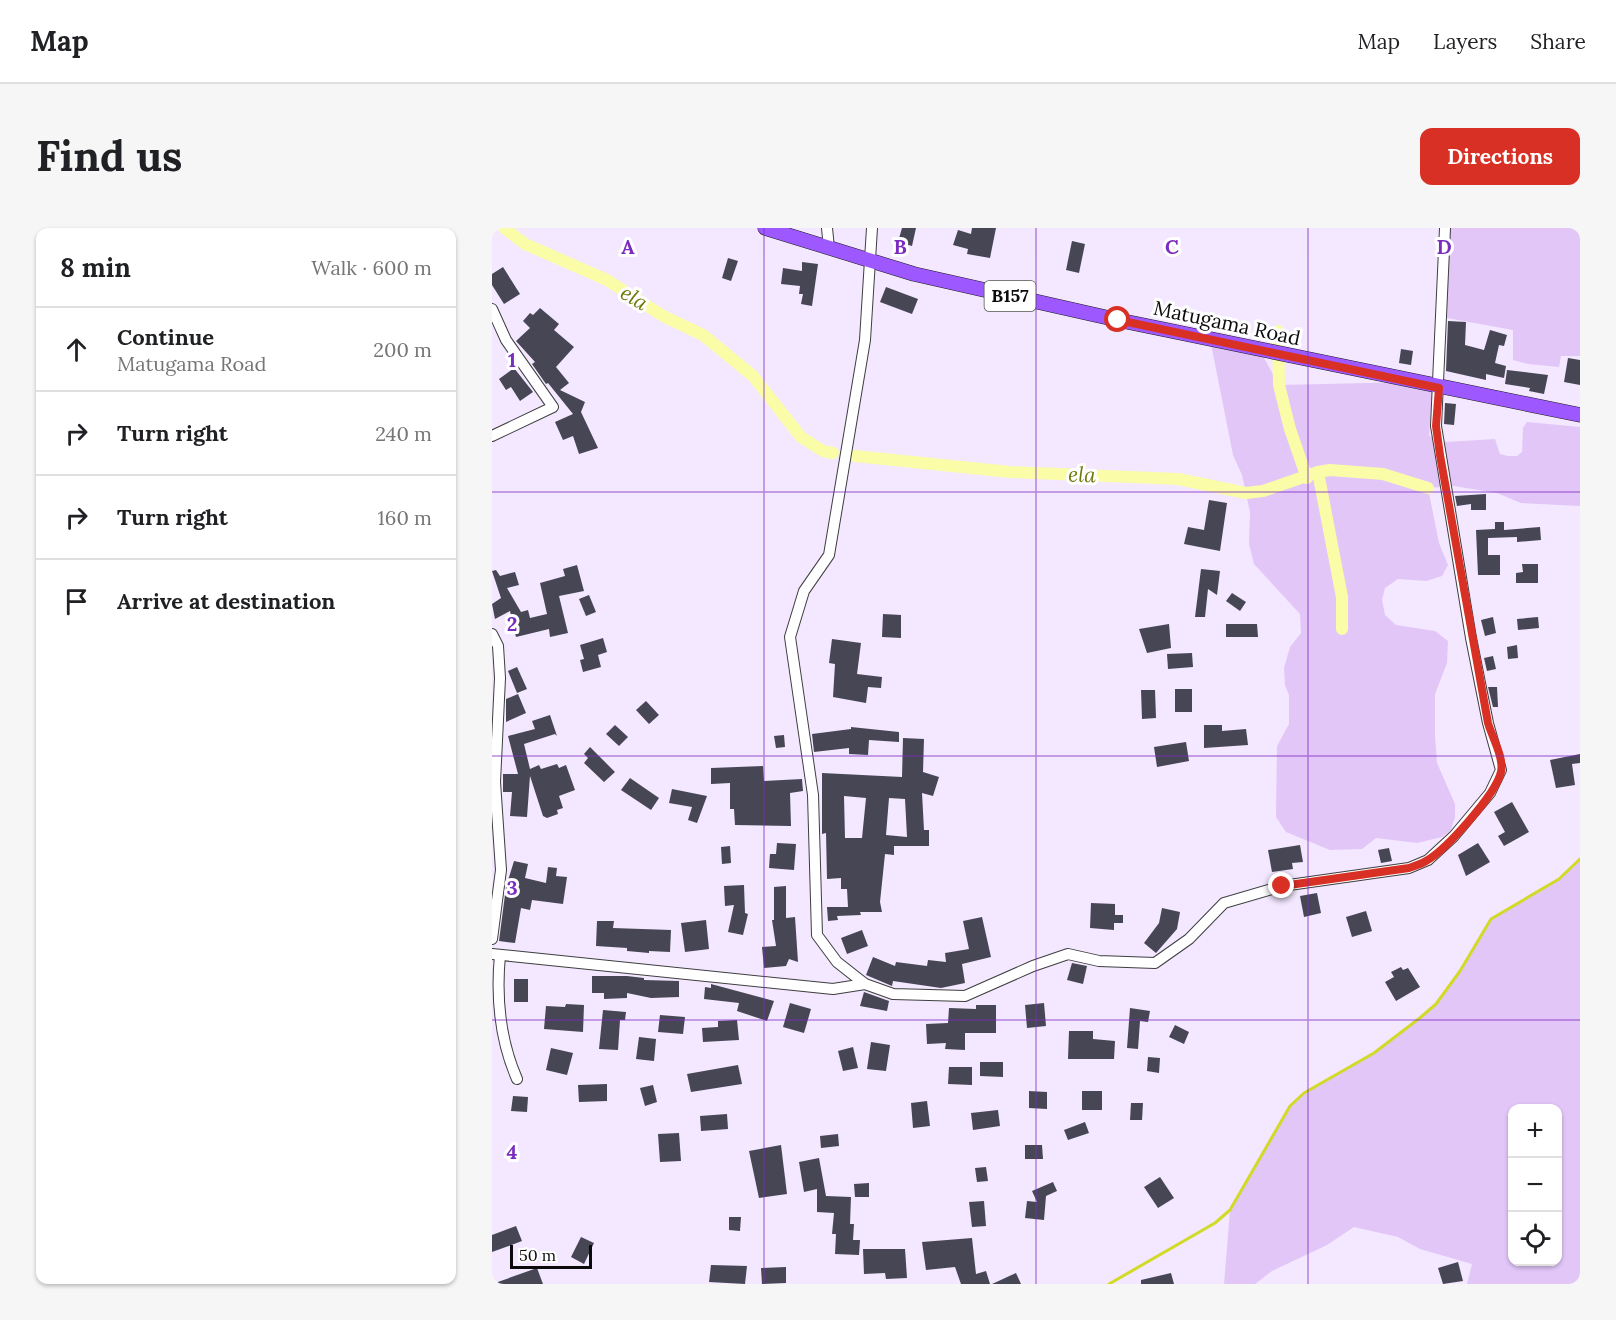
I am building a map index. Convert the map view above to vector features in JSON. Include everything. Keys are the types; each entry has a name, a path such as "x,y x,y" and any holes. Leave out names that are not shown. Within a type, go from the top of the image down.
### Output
{"main road":[{"name":"Matugama Road","path":"765,228 872,262 1097,315 1439,388 1580,415"}],"street":[{"path":"827,228 829,248"},
{"path":"872,228 872,262 865,340 829,555 804,591 790,637 813,795 817,935 837,962 865,984 893,994 965,996 1033,966 1068,954 1100,961 1155,963 1190,939 1224,903 1282,886 1409,868 1428,860 1454,836 1490,793 1501,770 1488,723 1471,638 1459,551 1436,426 1445,228"},
{"path":"492,309 506,340 553,407 492,436"},
{"path":"492,634 498,646 500,678 495,782 501,870 492,939"},
{"path":"517,1079 509,1059 501,1023 496,954 833,989 865,984"}],"shaded area":[{"path":"1445,228 1580,228 1580,356 1561,356 1559,367 1528,364 1513,360 1513,330 1447,318 1442,322"},
{"path":"1210,339 1259,349 1279,385 1414,382 1439,388 1431,407 1429,436 1447,442 1495,439 1500,454 1517,456 1522,452 1523,428 1527,422 1580,427 1580,506 1521,503 1497,493 1454,486 1428,488 1439,543 1448,565 1442,576 1426,581 1398,579 1385,588 1382,600 1385,615 1396,625 1435,631 1448,641 1447,663 1435,694 1435,737 1437,763 1455,804 1455,817 1451,830 1442,837 1417,843 1376,838 1362,849 1330,850 1286,832 1276,817 1277,746 1289,724 1289,695 1285,685 1284,668 1290,647 1301,633 1300,614 1254,564 1249,544 1250,512 1242,475 1233,455"},
{"path":"1580,859 1580,1284 1467,1284 1472,1264 1420,1249 1398,1237 1354,1227 1327,1245 1272,1271 1255,1284 1224,1284 1230,1210 1290,1106 1304,1092 1374,1053 1436,1004 1460,971 1491,919 1559,879"}],"building":[{"path":"902,228 916,228 912,246 898,242"},
{"path":"972,228 996,228 990,258 967,254 968,249 953,245 958,230 971,234"},
{"path":"1072,241 1085,244 1079,273 1066,270"},
{"path":"728,258 738,261 731,281 722,278"},
{"path":"802,262 818,264 812,306 801,304 803,294 799,294 800,286 781,284 783,268 802,271"},
{"path":"503,267 520,294 504,304 492,285 492,274"},
{"path":"886,287 918,299 912,314 880,302"},
{"path":"540,308 559,324 554,330 574,347 556,367 569,383 560,390 585,402 581,412 598,448 579,454 573,436 563,440 555,422 573,414 548,383 546,384 532,364 535,362 516,341 530,328 523,321 530,313 533,315"},
{"path":"1448,321 1466,322 1465,345 1484,350 1490,330 1507,335 1504,346 1499,345 1495,363 1506,366 1504,378 1486,374 1486,380 1446,371"},
{"path":"1401,349 1413,351 1411,365 1399,363"},
{"path":"1568,358 1580,360 1580,385 1564,382"},
{"path":"514,368 533,392 520,401 511,387 506,390 499,379"},
{"path":"1507,370 1548,375 1544,394 1529,391 1530,388 1505,384"},
{"path":"1445,403 1456,404 1454,425 1444,424"},
{"path":"1486,494 1486,510 1471,510 1471,504 1457,506 1455,496"},
{"path":"1209,500 1227,503 1220,551 1184,544 1188,527 1204,530"},
{"path":"1495,522 1504,522 1504,530 1540,527 1541,540 1517,542 1517,537 1488,538 1488,555 1500,555 1500,575 1478,575 1476,530 1495,529"},
{"path":"1522,564 1538,564 1538,583 1516,583 1516,573 1523,572"},
{"path":"577,565 584,591 559,596 568,633 550,637 549,629 516,637 510,611 495,619 492,604 501,598 492,571 496,570 500,576 515,572 519,585 507,588 521,612 528,610 530,618 547,614 540,583 565,576 563,569"},
{"path":"1201,569 1220,571 1217,595 1208,589 1205,617 1195,617"},
{"path":"1232,593 1246,602 1240,611 1226,601"},
{"path":"589,595 596,612 586,616 579,599"},
{"path":"883,614 901,615 901,638 882,637"},
{"path":"1493,617 1496,633 1485,636 1481,620"},
{"path":"1538,617 1539,628 1518,630 1517,619"},
{"path":"1169,624 1171,648 1147,653 1139,629"},
{"path":"1226,624 1257,624 1258,637 1226,637"},
{"path":"603,638 607,652 598,655 601,667 583,672 580,660 584,659 580,645"},
{"path":"832,639 861,643 857,674 882,677 881,688 868,687 866,703 833,697 835,664 829,663"},
{"path":"1517,645 1518,658 1508,659 1507,647"},
{"path":"1192,653 1193,667 1168,669 1167,654"},
{"path":"1493,656 1496,669 1487,671 1484,658"},
{"path":"517,667 527,689 517,693 508,671"},
{"path":"1488,687 1497,687 1498,707 1493,707"},
{"path":"1175,689 1192,689 1192,712 1175,712"},
{"path":"1141,690 1155,690 1156,718 1142,719"},
{"path":"518,694 526,713 506,722 506,699"},
{"path":"646,701 659,715 649,724 636,710"},
{"path":"550,715 557,736 555,734 524,744 530,769 539,765 541,769 557,764 559,768 566,765 575,790 559,796 563,808 557,810 558,814 547,818 543,816 530,776 527,817 510,816 512,792 503,792 503,774 518,774 508,736 535,729 532,721"},
{"path":"615,725 628,737 619,746 606,734"},
{"path":"1204,725 1222,725 1222,731 1246,729 1248,745 1204,748"},
{"path":"851,727 899,732 899,742 869,740 868,755 849,754 849,748 814,752 812,734 851,729"},
{"path":"784,735 785,747 776,748 774,736"},
{"path":"903,738 924,739 923,772 939,777 933,796 922,793 924,830 929,830 929,846 894,846 894,855 885,854 880,902 882,912 860,912 861,915 837,916 838,920 828,921 827,907 848,907 847,889 841,889 841,878 827,879 826,833 822,834 822,773 902,777","holes":["844,796 866,798 862,838 845,838","889,798 905,799 907,837 886,835"]},
{"path":"1186,742 1189,761 1157,767 1154,747"},
{"path":"590,747 615,772 604,782 584,763 588,758 584,754"},
{"path":"1580,754 1580,763 1572,764 1575,785 1556,788 1550,760"},
{"path":"763,766 764,781 802,779 803,791 790,793 791,826 735,825 734,809 730,809 730,783 711,784 711,768"},
{"path":"630,778 659,798 651,810 621,790"},
{"path":"672,789 707,796 697,823 688,820 692,807 669,803"},
{"path":"1512,802 1529,832 1504,846 1498,836 1505,832 1494,812"},
{"path":"777,843 796,844 794,870 769,868 770,854 776,854"},
{"path":"1478,843 1490,862 1466,876 1458,855"},
{"path":"1300,845 1303,862 1292,863 1293,869 1272,872 1268,850"},
{"path":"730,846 731,863 722,864 721,847"},
{"path":"1389,848 1392,861 1381,863 1378,850"},
{"path":"514,861 528,864 525,878 546,883 548,867 557,868 556,876 567,877 563,904 532,900 530,910 521,908 515,943 499,941 506,887"},
{"path":"744,885 745,913 748,914 743,935 728,932 734,905 725,906 724,886"},
{"path":"786,886 786,918 795,917 798,962 789,959 786,966 764,968 762,947 776,946 772,920 774,920 774,887"},
{"path":"1317,893 1321,913 1304,917 1300,896"},
{"path":"1091,903 1115,904 1115,915 1123,915 1123,923 1114,923 1114,930 1090,928"},
{"path":"1162,908 1180,912 1177,929 1156,953 1144,943 1159,923"},
{"path":"1366,911 1372,931 1352,937 1346,917"},
{"path":"982,917 991,957 962,964 965,983 941,988 893,981 892,986 866,975 873,957 895,966 896,962 927,966 928,960 946,962 945,953 969,949 963,921"},
{"path":"706,920 709,949 685,952 681,923"},
{"path":"597,921 614,921 613,928 671,930 670,952 649,951 649,953 627,951 627,948 596,946"},
{"path":"862,930 868,946 847,954 841,938"},
{"path":"1072,963 1087,966 1083,984 1067,980"},
{"path":"1401,967 1403,970 1408,968 1420,987 1396,1001 1385,982 1394,977 1391,972"},
{"path":"592,976 627,976 644,978 644,980 679,981 679,997 651,998 627,993 627,998 604,999 604,993 592,993"},
{"path":"514,979 528,979 528,1002 514,1002"},
{"path":"711,984 774,1001 767,1021 737,1011 739,1003 704,999 705,987 711,988"},
{"path":"864,992 889,1001 887,1011 860,1006"},
{"path":"790,1003 811,1009 804,1033 783,1027"},
{"path":"1044,1003 1046,1026 1027,1028 1025,1005"},
{"path":"566,1004 584,1005 583,1032 544,1029 546,1006 565,1007"},
{"path":"976,1005 996,1005 996,1033 965,1033 965,1050 945,1049 946,1043 927,1044 926,1024 948,1023 949,1008 976,1009"},
{"path":"1130,1008 1150,1011 1148,1022 1140,1021 1138,1049 1127,1048"},
{"path":"603,1010 626,1012 625,1020 620,1020 618,1050 599,1049"},
{"path":"660,1015 685,1017 683,1034 658,1032"},
{"path":"737,1020 739,1040 703,1042 702,1028 718,1027 718,1021"},
{"path":"1175,1025 1189,1032 1184,1044 1169,1037"},
{"path":"1069,1031 1093,1031 1093,1039 1115,1041 1114,1059 1068,1059"},
{"path":"639,1037 656,1039 654,1061 636,1059"},
{"path":"871,1042 890,1045 886,1071 867,1069"},
{"path":"853,1047 858,1068 843,1071 838,1051"},
{"path":"551,1048 573,1053 567,1075 546,1070"},
{"path":"1148,1057 1160,1058 1159,1073 1147,1071"},
{"path":"980,1062 1003,1062 1003,1077 980,1076"},
{"path":"738,1065 742,1084 691,1092 687,1074"},
{"path":"949,1067 972,1067 972,1085 948,1084"},
{"path":"607,1084 607,1101 579,1102 578,1085"},
{"path":"653,1085 657,1102 645,1106 640,1088"},
{"path":"1029,1091 1047,1092 1047,1109 1029,1108"},
{"path":"1082,1091 1102,1091 1102,1110 1082,1110"},
{"path":"513,1096 528,1097 527,1112 511,1111"},
{"path":"927,1101 930,1126 913,1128 911,1103"},
{"path":"1131,1103 1143,1103 1142,1120 1130,1120"},
{"path":"998,1110 1000,1126 973,1130 971,1113"},
{"path":"727,1114 728,1129 701,1131 700,1116"},
{"path":"1085,1122 1089,1133 1068,1140 1064,1130"},
{"path":"679,1133 681,1161 660,1162 658,1134"},
{"path":"838,1134 839,1146 821,1148 820,1136"},
{"path":"781,1145 787,1194 759,1198 749,1151"},
{"path":"1025,1145 1042,1145 1043,1159 1025,1159"},
{"path":"819,1158 826,1196 851,1197 850,1224 854,1224 853,1240 860,1240 859,1255 835,1254 836,1234 832,1234 834,1213 817,1212 817,1189 804,1192 799,1162"},
{"path":"986,1167 988,1181 977,1182 975,1168"},
{"path":"1160,1177 1174,1198 1158,1208 1144,1187"},
{"path":"1053,1182 1057,1191 1046,1196 1044,1220 1025,1218 1027,1201 1037,1202 1032,1191"},
{"path":"869,1183 869,1197 855,1197 854,1184"},
{"path":"984,1201 986,1226 972,1227 969,1202"},
{"path":"729,1217 741,1217 740,1231 729,1230"},
{"path":"516,1226 522,1241 492,1252 492,1235"},
{"path":"581,1237 594,1243 584,1264 571,1257"},
{"path":"972,1238 976,1274 986,1271 990,1284 961,1284 955,1267 926,1270 922,1242"},
{"path":"863,1249 905,1249 907,1278 886,1279 885,1273 864,1274"},
{"path":"1458,1262 1463,1281 1443,1284 1438,1268"},
{"path":"711,1265 747,1266 745,1284 709,1282"},
{"path":"786,1267 786,1283 762,1284 761,1268"},
{"path":"537,1268 543,1284 495,1284 495,1283"},
{"path":"1016,1273 1021,1284 992,1284"},
{"path":"1171,1273 1174,1284 1141,1284 1141,1280"}],"waterway":[{"name":"ela","path":"504,228 525,244 607,280 663,316 703,335 753,376 801,437 823,451 833,453"},
{"name":"ela","path":"1278,331 1279,385 1290,429 1307,478"},
{"name":"ela","path":"855,456 1010,472 1178,479 1246,493 1263,491 1330,470 1383,474 1428,488"},
{"name":"ela","path":"1318,472 1342,597 1342,629"},
{"path":"1109,1284 1215,1223 1230,1210 1290,1106 1304,1093 1374,1053 1421,1017 1436,1004 1460,971 1491,919 1559,879 1580,859"}],"route":[{"path":"1118,320 1439,388 1436,426 1440,455 1462,569 1471,638 1488,723 1501,761 1500,775 1490,793 1454,836 1428,860 1409,868 1282,886"}]}
